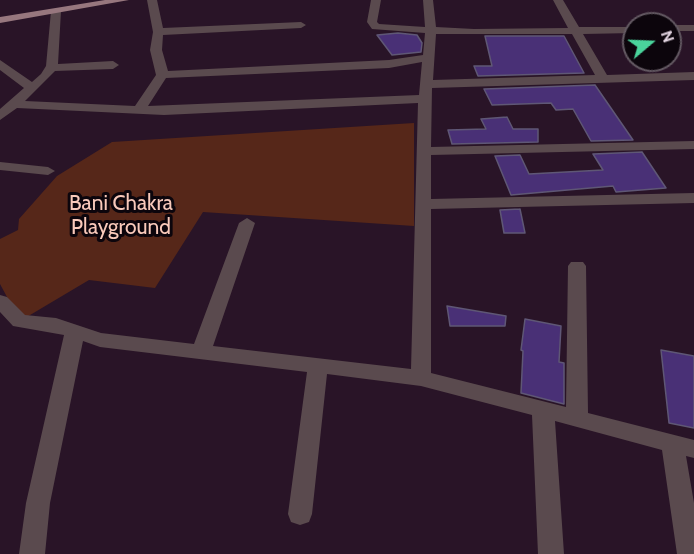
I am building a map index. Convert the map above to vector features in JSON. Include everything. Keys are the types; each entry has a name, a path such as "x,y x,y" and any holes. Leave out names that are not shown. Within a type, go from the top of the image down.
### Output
{"main road":[{"path":"0,20 124,0"}],"street":[{"path":"139,110 162,75 156,50 158,32 152,0"},
{"path":"376,0 372,22 376,27 431,31 622,30"},
{"path":"421,378 426,91 431,31 428,0"},
{"path":"558,0 603,79"},
{"path":"0,116 46,76 51,68 55,53 56,11"},
{"path":"158,32 301,25"},
{"path":"162,75 378,65 429,57"},
{"path":"0,64 32,88"},
{"path":"51,68 113,65"},
{"path":"14,104 139,110 603,79 689,76 694,87"},
{"path":"426,152 694,145"},
{"path":"0,166 48,171"},
{"path":"424,204 694,198"},
{"path":"201,352 247,223"},
{"path":"577,266 577,418"},
{"path":"0,301 20,321 56,325 100,340 421,378 683,446 690,554"},
{"path":"32,554 38,503 75,331"},
{"path":"300,514 318,366"},
{"path":"543,410 551,554"}],"green space":[{"name":"Bani Chakra Playground","path":"414,123 414,226 203,212 155,288 89,280 20,321 0,284 0,239 18,230 19,219 57,176 112,142"}],"building":[{"path":"398,33 417,35 422,43 421,52 392,55 377,35"},
{"path":"485,36 564,36 584,73 478,76 474,66 492,66"},
{"path":"595,85 633,140 591,141 573,109 556,110 551,103 492,105 484,89"},
{"path":"507,117 513,129 538,129 538,142 452,144 448,130 486,129 481,119"},
{"path":"642,152 666,188 616,192 613,186 511,195 495,156 520,155 529,174 603,170 593,154"},
{"path":"520,209 525,233 504,233 500,210"},
{"path":"447,306 506,316 505,326 450,326"},
{"path":"525,319 561,326 559,362 564,363 564,404 521,393 523,351 521,350"},
{"path":"661,350 694,356 694,428 669,423"}]}
